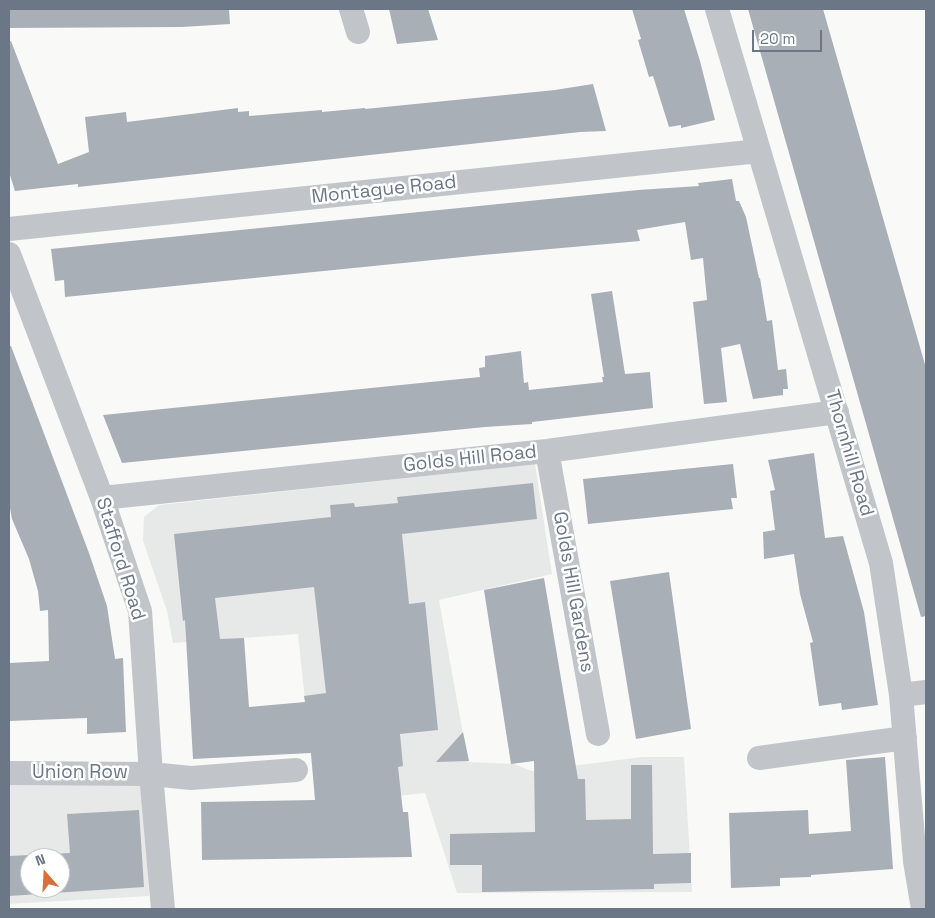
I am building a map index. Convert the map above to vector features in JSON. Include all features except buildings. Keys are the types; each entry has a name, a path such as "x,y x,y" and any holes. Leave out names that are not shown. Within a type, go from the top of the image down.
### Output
{"street":[{"path":"351,9 358,32"},
{"name":"Thornhill Road","path":"717,9 880,563 902,695 915,861 923,909"},
{"name":"Montague Road","path":"9,229 759,151"},
{"name":"Stafford Road","path":"9,254 102,498 140,611 151,774 164,909"},
{"name":"Golds Hill Road","path":"102,498 548,451 837,412"},
{"name":"Golds Hill Gardens","path":"548,451 598,734"},
{"path":"902,695 926,692"},
{"path":"758,758 905,738"},
{"name":"Union Row","path":"9,773 151,774 191,778 296,770"}],"shaded area":[{"path":"535,464 552,574 439,600 468,762 514,764 532,771 642,757 684,757 692,892 457,893 425,793 316,805 298,634 173,643 167,611 143,541 144,517 159,505"},
{"path":"9,781 146,782 149,896 9,904"}]}
